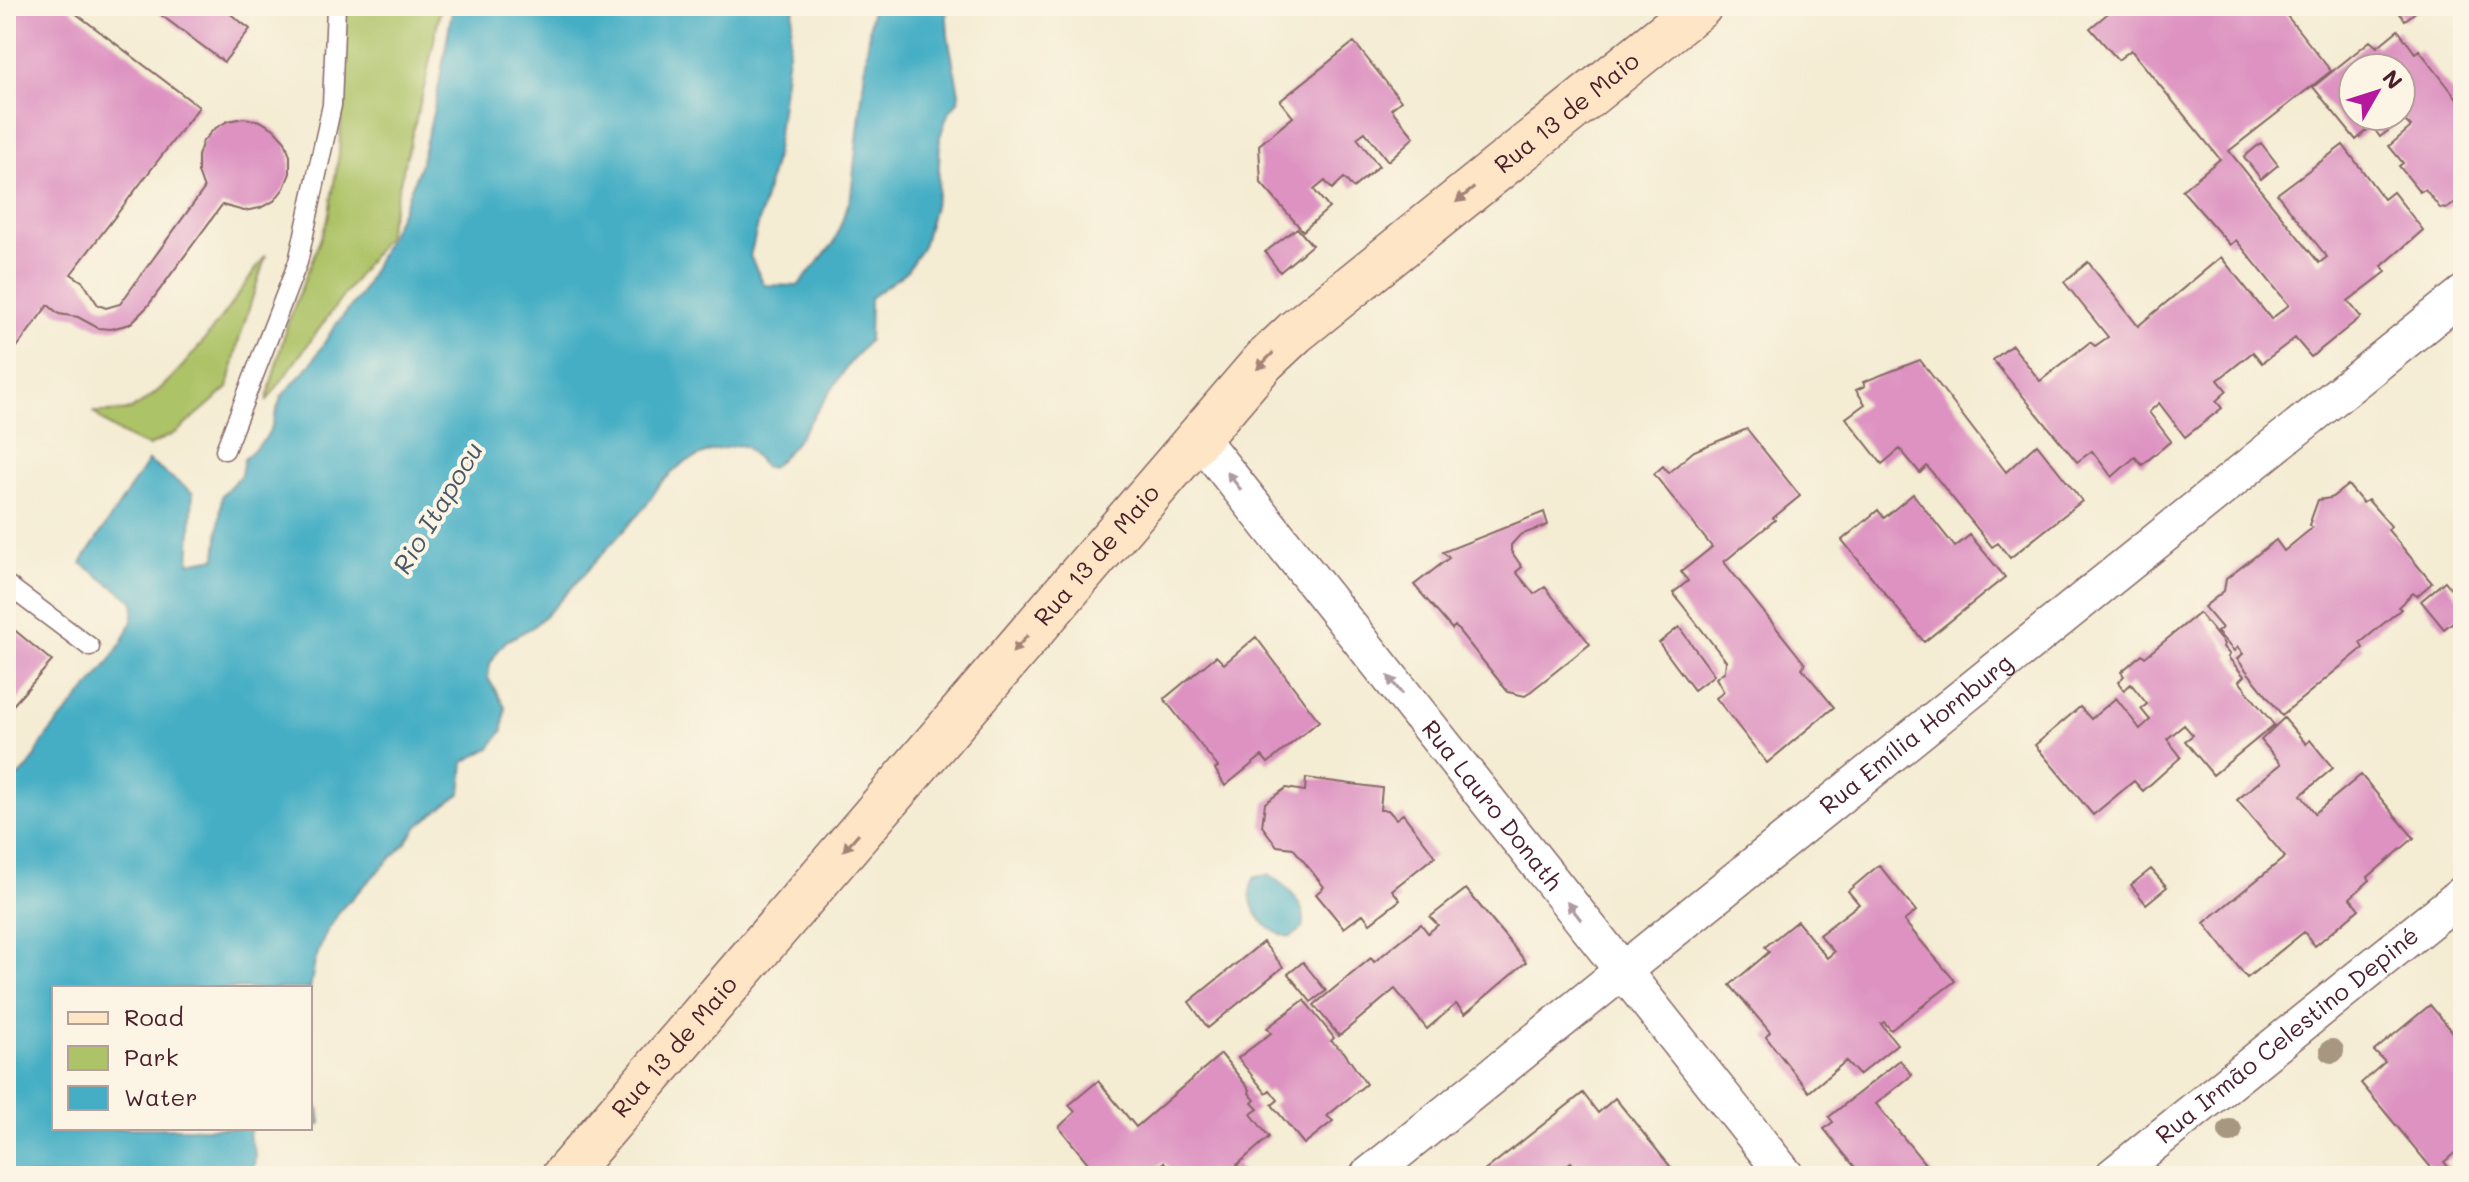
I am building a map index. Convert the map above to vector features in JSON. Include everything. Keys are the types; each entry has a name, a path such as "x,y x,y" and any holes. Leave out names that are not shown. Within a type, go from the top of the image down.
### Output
{"main road":[{"name":"Rua 13 de Maio","path":"564,1176 1264,361 1295,332 1700,6"}],"street":[{"name":"Rua Emília Hornburg","path":"1368,1176 2463,294"},
{"name":"Rua Lauro Donath","path":"1198,436 1786,1176"},
{"name":"Rua Irmão Celestino Depiné","path":"2113,1176 2463,894"}],"lane":[{"path":"225,450 298,262 332,105 336,6"},
{"path":"6,584 90,647"}],"green space":[{"path":"339,6 441,6 425,84 386,237 266,402 287,325 328,219 339,154 343,94"},
{"path":"266,255 238,343 228,388 177,432 149,446 119,433 94,412 131,409 167,383 222,317"}],"water":[{"name":"Rio Itapocu","path":"453,6 794,6 775,158 750,256 764,285 798,286 834,243 851,196 872,6 946,6 948,36 959,93 940,137 938,191 923,246 906,272 870,298 869,340 793,446 771,468 764,466 746,447 739,445 710,451 683,463 661,483 645,507 555,606 533,627 506,641 490,664 488,678 505,707 503,730 490,748 464,762 461,793 419,825 405,844 341,909 325,935 315,961 311,986 52,986 52,1130 250,1130 255,1154 252,1176 6,1176 6,783 25,771 49,733 103,670 127,633 133,616 133,601 81,563 148,461 193,493 189,563 216,558 222,495 241,475 244,459 265,439 281,397 311,364 334,327 361,294 420,166 437,96"},
{"path":"1269,875 1289,890 1303,912 1303,928 1291,937 1272,930 1257,915 1253,906 1250,896 1255,877"},
{"path":"312,1098 319,1110 321,1124 312,1127"}],"building":[{"path":"6,6 66,6 199,107 71,274 83,282 98,305 106,308 120,304 204,189 198,172 198,156 203,141 214,129 228,121 244,118 260,121 274,129 285,141 290,156 290,173 274,201 260,208 244,211 222,205 147,307 130,324 111,329 98,328 78,317 59,314 48,305 6,362"},
{"path":"149,6 220,6 250,29 224,62"},
{"path":"2117,6 2279,6 2331,71 2229,151 2319,263 2327,257 2277,194 2343,145 2384,199 2393,192 2423,230 2382,266 2386,272 2348,301 2361,317 2311,357 2295,338 2262,363 2253,352 2218,380 2227,391 2216,401 2222,408 2185,437 2159,403 2149,412 2171,441 2142,465 2135,457 2112,477 2092,451 2077,462 1993,360 2012,345 2040,381 2090,342 2095,346 2108,337 2064,282 2088,262 2138,326 2221,257 2271,319 2289,305 2236,240 2230,245 2182,190 2220,159 2131,50 2118,60 2090,28"},
{"path":"2394,6 2423,6 2405,20"},
{"path":"2398,30 2414,52 2356,52 2370,41 2377,47"},
{"path":"1354,42 1401,101 1391,109 1414,137 1388,161 1365,132 1357,138 1379,166 1353,188 1344,178 1332,189 1325,181 1314,190 1329,208 1303,231 1261,183 1259,145 1293,117 1280,101"},
{"path":"2419,50 2463,106 2463,198 2446,209 2440,208 2425,189 2420,192 2399,166 2403,163 2389,146 2405,132 2417,132 2416,52"},
{"path":"2337,68 2337,117 2313,87"},
{"path":"2350,132 2365,132 2356,140"},
{"path":"2261,143 2278,165 2261,179 2244,157"},
{"path":"1297,228 1312,245 1280,272 1265,252"},
{"path":"1920,360 2006,472 2037,444 2082,501 2010,558 1998,543 1992,547 1927,466 1920,473 1900,449 1882,464 1846,418 1865,404 1856,390 1865,386 1863,382"},
{"path":"1747,429 1800,496 1724,562 1805,664 1802,668 1834,707 1767,763 1716,698 1724,692 1716,678 1725,671 1726,661 1673,593 1688,581 1681,572 1712,547 1654,474 1663,466 1668,473 1694,451"},
{"path":"2348,485 2363,503 2368,500 2391,526 2388,530 2432,583 2417,596 2413,593 2398,607 2401,609 2360,643 2363,648 2282,715 2237,659 2243,654 2237,647 2234,651 2217,632 2222,628 2204,607 2224,591 2226,579 2276,540 2284,551 2312,528 2309,525 2318,500 2331,498"},
{"path":"1913,494 1955,547 1970,535 2005,577 1924,642 1842,540 1878,510 1884,518"},
{"path":"1544,512 1548,525 1520,535 1511,545 1511,551 1522,567 1516,572 1534,594 1545,587 1590,644 1525,696 1508,692 1455,626 1452,629 1414,585 1449,558 1443,552"},
{"path":"2445,581 2463,604 2463,614 2444,629 2421,601"},
{"path":"2199,613 2244,676 2239,681 2274,725 2213,775 2185,741 2193,735 2184,725 2167,739 2181,757 2143,791 2134,781 2093,815 2035,745 2080,707 2091,719 2116,698 2140,729 2150,720 2141,709 2147,704 2131,684 2124,690 2118,682 2124,676 2121,672 2142,654 2145,657"},
{"path":"6,623 52,661 6,713"},
{"path":"1679,627 1714,675 1694,690 1659,643"},
{"path":"1256,637 1319,721 1268,763 1262,756 1225,786 1215,769 1218,767 1164,699 1216,656 1224,664"},
{"path":"2284,718 2306,744 2310,740 2333,768 2301,795 2315,813 2361,775 2414,838 2368,877 2370,880 2350,898 2359,909 2315,946 2304,932 2247,978 2204,923 2285,857 2237,800 2281,764 2261,740"},
{"path":"1306,778 1382,788 1380,810 1388,810 1396,819 1403,814 1435,856 1392,890 1400,900 1370,923 1363,914 1344,928 1316,894 1324,887 1293,848 1277,846 1262,826 1265,803 1286,788 1305,791"},
{"path":"1879,865 1916,911 1904,921 1955,981 1891,1030 1884,1022 1881,1024 1897,1044 1859,1075 1846,1061 1809,1092 1766,1037 1770,1032 1730,985 1769,952 1765,947 1797,921 1827,958 1834,952 1819,935 1859,904 1848,891"},
{"path":"2151,869 2167,887 2146,904 2131,885"},
{"path":"1466,889 1526,962 1465,1014 1456,1004 1427,1029 1395,989 1339,1036 1314,1005 1371,958 1374,962 1421,924 1428,933 1438,925 1430,917"},
{"path":"1263,942 1283,967 1208,1028 1189,1002"},
{"path":"1303,962 1326,991 1311,1002 1288,974"},
{"path":"1304,1000 1334,1038 1331,1041 1344,1052 1366,1084 1327,1116 1333,1121 1304,1144 1272,1105 1278,1100 1270,1090 1266,1093 1238,1058 1271,1033 1267,1028"},
{"path":"2430,1005 2463,1044 2463,1159 2457,1151 2444,1162 2454,1174 2452,1176 2438,1176 2361,1083 2385,1062 2374,1051"},
{"path":"1221,1054 1250,1090 1255,1100 1252,1103 1258,1109 1251,1114 1269,1137 1237,1165 1245,1176 1176,1176 1164,1162 1147,1176 1093,1176 1096,1173 1059,1127 1075,1112 1069,1105 1098,1081 1136,1127"},
{"path":"1900,1060 1912,1075 1876,1104 1935,1176 1862,1176 1824,1129 1833,1122 1829,1117"},
{"path":"1583,1093 1598,1113 1615,1098 1678,1176 1599,1176 1595,1171 1589,1176 1582,1176 1571,1162 1560,1170 1565,1176 1478,1176"}]}
